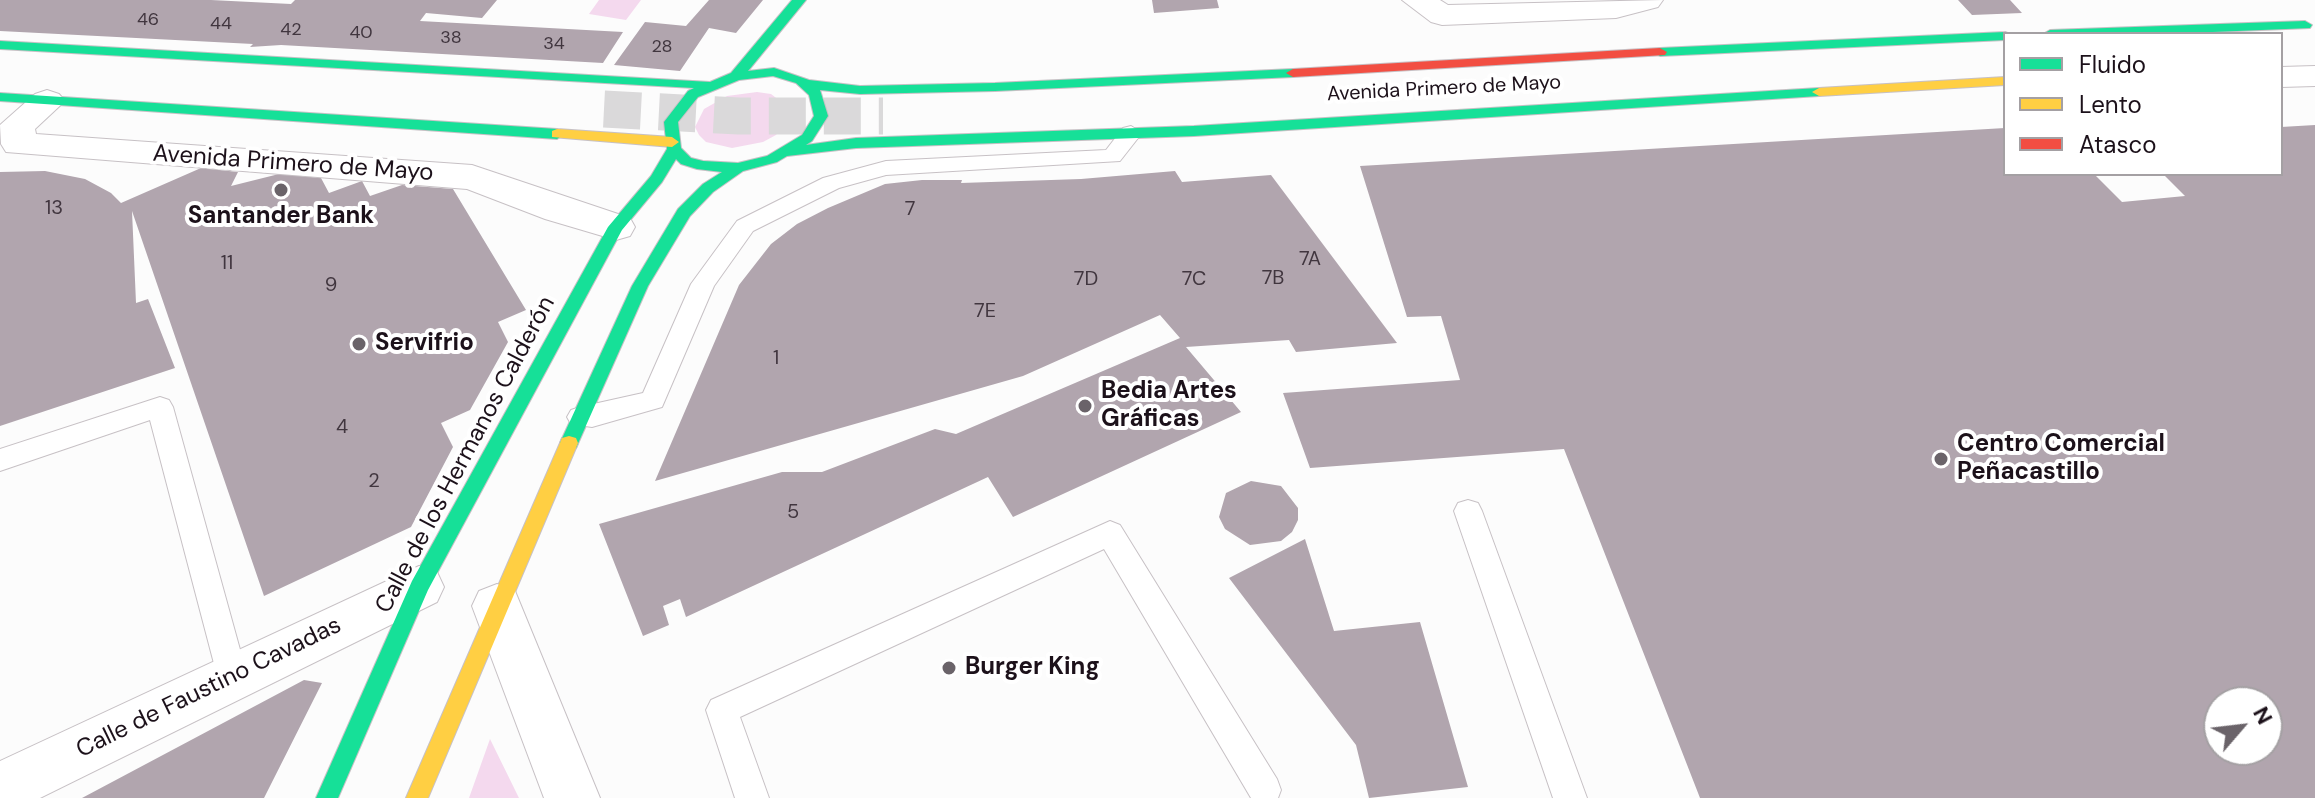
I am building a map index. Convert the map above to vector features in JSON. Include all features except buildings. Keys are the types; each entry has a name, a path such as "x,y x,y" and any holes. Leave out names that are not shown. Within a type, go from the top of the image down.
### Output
{"main road":[{"path":"736,76 799,0"},
{"path":"2108,32 2310,25"},
{"path":"2257,32 2310,25"},
{"path":"0,45 707,85 736,76 774,72 799,80 860,90 1011,86 1493,63 1777,44 2003,36"},
{"path":"788,152 807,138 821,116 816,94 799,80 795,55"},
{"path":"417,798 497,606 640,286 684,213 708,188 738,168 788,152 856,143 1131,133 2003,81"},
{"path":"707,85 676,111 671,122 673,146 686,161 702,166 738,168"},
{"path":"0,97 673,146"},
{"name":"Calle de los Hermanos Calderón","path":"327,798 419,587 616,227 657,179 673,146"}],"street":[{"path":"1418,0 1442,15 1616,8 1647,0"},
{"path":"2283,77 2315,76"},
{"name":"Avenida Primero de Mayo","path":"47,101 17,126 19,144 472,177 559,210 616,227"},
{"name":"Calle de Faustino Cavadas","path":"0,789 419,587"},
{"path":"497,606 572,798"}],"lane":[{"path":"580,417 592,417 653,400 703,284 745,226 831,183 886,168 1112,156 1131,133"},
{"path":"0,460 160,407 232,675"},
{"path":"1468,511 1570,798"},
{"path":"752,798 722,710 1110,533 1265,790"}],"shaded area":[{"path":"599,0 641,0 626,20 589,14"},
{"path":"757,92 771,94 788,107 789,117 776,135 763,142 732,148 706,142 699,135 695,127 704,109 727,96"},
{"path":"490,739 518,796 519,798 469,798"}],"tunnel":[{"path":"604,109 739,116 883,116"}],"traffic: fast":[{"path":"736,76 799,0"},
{"path":"2107,32 2305,25"},
{"path":"1660,52 2003,36"},
{"path":"0,45 707,85"},
{"path":"774,72 801,80 816,94 821,116 807,138 772,159 738,168 702,166 686,161 674,149 671,122 693,94 736,76 774,72"},
{"path":"807,84 860,90 995,87 1293,73"},
{"path":"788,152 856,143 1194,131 1819,92"},
{"path":"0,97 557,134"},
{"path":"327,798 419,587 616,227 657,179 674,149"},
{"path":"569,443 640,286 684,213 708,188 738,168"}],"traffic: slow":[{"path":"1819,92 2003,81"},
{"path":"557,134 672,142"},
{"path":"417,798 569,443"}],"traffic: jam":[{"path":"1293,73 1660,52"}],"place":[{"name":"Santander Bank","path":"281,190"},
{"name":"Servifrio","path":"359,344"},
{"name":"Bedia Artes Gráficas","path":"1085,406"},
{"name":"Centro Comercial Peñacastillo","path":"1941,459"},
{"name":"Burger King","path":"949,668"}]}
